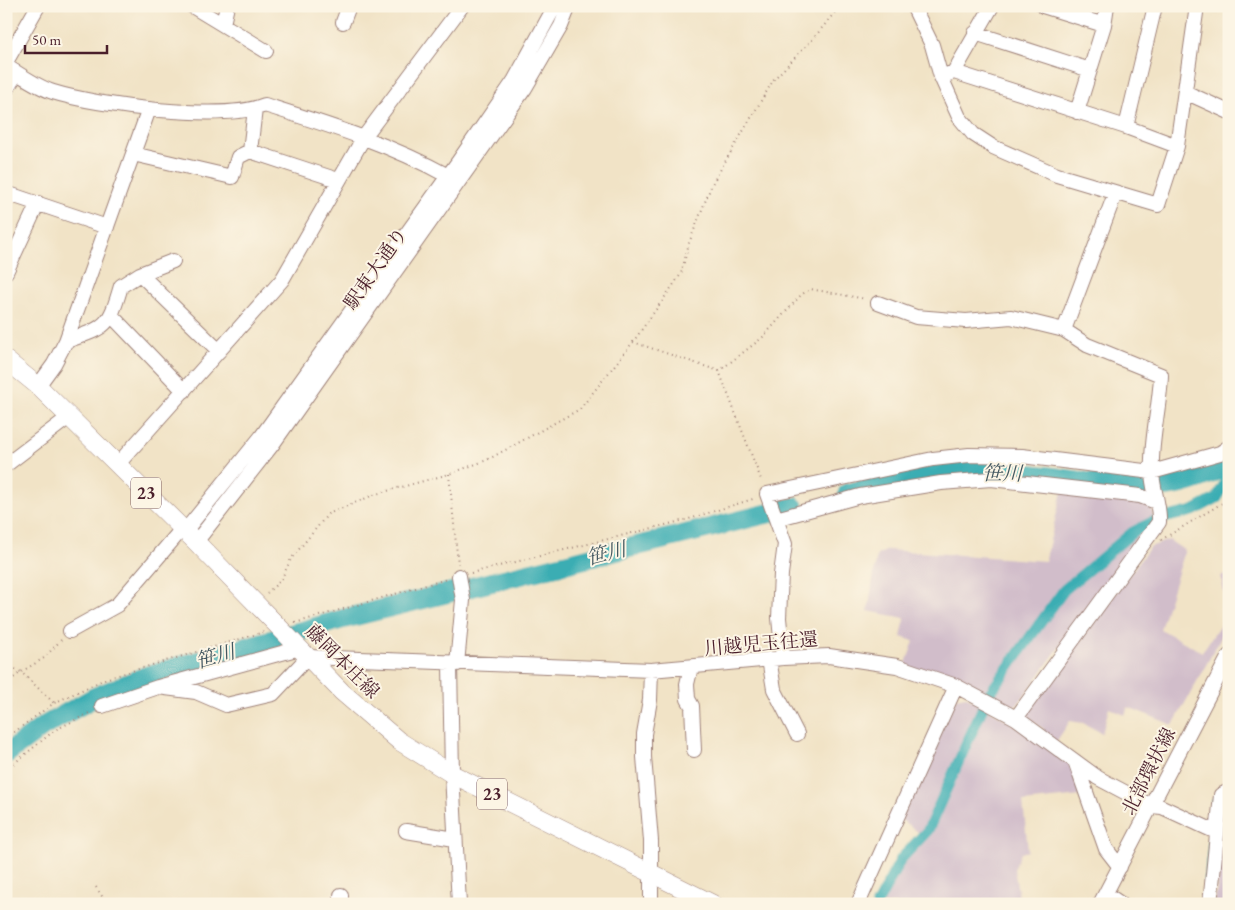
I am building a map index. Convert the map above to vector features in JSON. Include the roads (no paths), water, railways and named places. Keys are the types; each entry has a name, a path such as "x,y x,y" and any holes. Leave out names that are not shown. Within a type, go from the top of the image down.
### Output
{"main road":[{"name":"藤岡本庄線","path":"6,360 38,386 188,534 342,692 380,726 414,751 452,774 713,904"}],"street":[{"path":"6,62 38,6"},
{"path":"192,6 266,51"},
{"path":"222,24 227,6"},
{"path":"343,22 349,6"},
{"path":"117,465 282,280 364,137 462,6"},
{"name":"駅東大通り","path":"188,534 261,437 448,176 514,81 555,6"},
{"name":"駅東大通り","path":"188,534 272,445 525,88 569,6"},
{"path":"913,6 947,75 959,117 965,126 982,141 1057,175 1115,194 1158,204 1177,146 1197,6"},
{"path":"947,75 992,6"},
{"path":"1043,6 1104,25"},
{"path":"1077,112 1104,25 1107,6"},
{"path":"1126,128 1155,6"},
{"path":"975,32 1090,70"},
{"path":"6,90 12,70 52,92 133,108 231,112 255,109 265,105 364,137 409,154 448,176"},
{"path":"947,75 1077,112 1177,146"},
{"path":"1185,92 1229,112"},
{"path":"38,386 54,364 66,341 149,109"},
{"path":"250,151 255,109"},
{"path":"133,154 232,178 238,157 250,151 338,180"},
{"path":"6,193 107,227"},
{"path":"1064,330 1115,194"},
{"path":"6,272 38,203"},
{"path":"66,341 96,331 112,316 122,286 140,274 174,261"},
{"path":"140,274 219,351"},
{"path":"878,303 916,317 966,321 1011,317 1064,330 1087,345 1161,375 1152,472 1160,510 1159,522 1016,718"},
{"path":"112,316 184,391"},
{"path":"6,465 69,417"},
{"path":"783,658 779,618 781,574 785,544 768,496 934,459 969,455 1031,457 1152,472 1220,453 1229,447"},
{"path":"776,519 860,496 941,483 991,479 1156,498"},
{"path":"70,632 117,605 188,534"},
{"path":"459,576 463,600 453,664 452,774 459,904"},
{"path":"158,687 196,692 226,706 273,694 302,650"},
{"name":"川越児玉往還","path":"102,706 158,687 302,650 453,664 651,670 783,658 829,656 859,659 896,666 956,686 1016,718 1098,778 1151,806 1162,807 1216,832"},
{"name":"北部環状線","path":"1103,899 1229,656"},
{"path":"768,659 774,689 796,734"},
{"path":"692,667 687,684 688,699 692,706 694,750"},
{"path":"651,670 650,700 644,734 651,841 651,904"},
{"path":"858,904 956,686"},
{"path":"1075,761 1106,849 1120,867"},
{"path":"1210,904 1221,795 1229,791"},
{"path":"406,831 455,839"},
{"path":"1103,899 1122,904"}],"waterway":[{"name":"笹川","path":"848,493 898,481 966,471 1029,474 1119,486 1165,487 1198,479 1229,464"},
{"path":"1164,518 1193,511 1217,498 1229,475"},
{"path":"1229,493 1229,507"},
{"name":"笹川","path":"6,754 44,726 95,697 149,675 343,619 794,507"},
{"path":"987,697 1064,590 1133,532 1152,522"},
{"path":"877,904 901,859 928,830 983,707"},
{"path":"1211,826 1213,800 1217,796"},
{"path":"1205,883 1210,835"}]}
